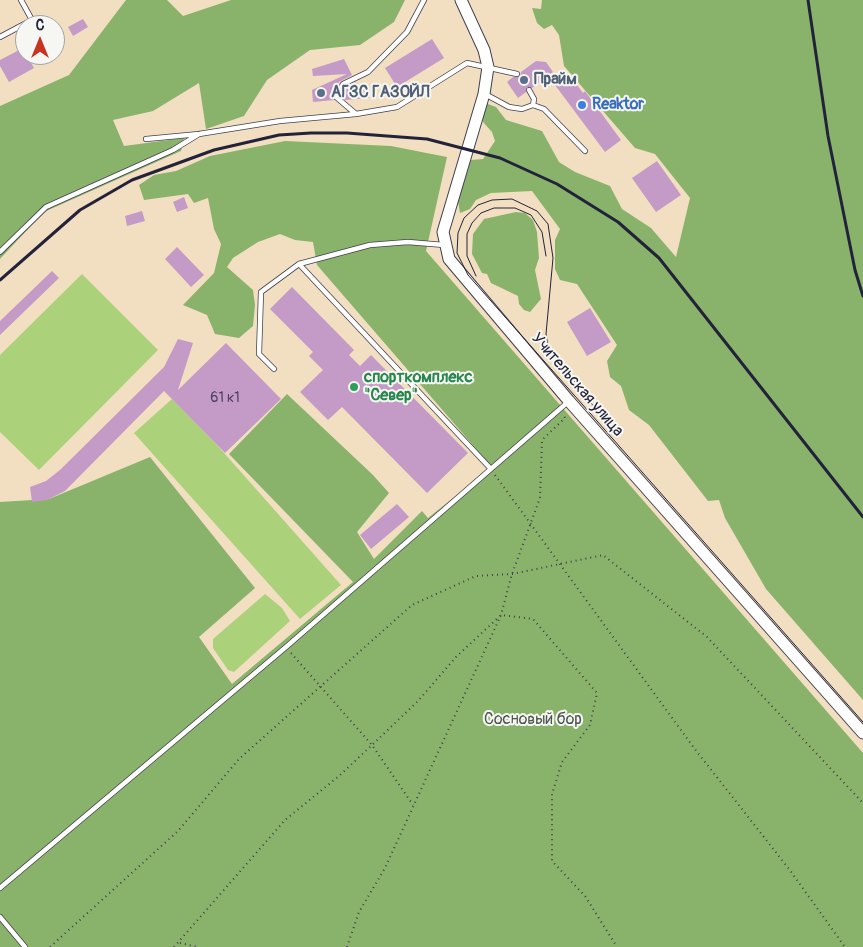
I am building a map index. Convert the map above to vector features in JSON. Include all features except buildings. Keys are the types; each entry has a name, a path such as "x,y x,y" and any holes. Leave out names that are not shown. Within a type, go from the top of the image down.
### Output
{"main road":[{"path":"444,245 443,232 484,94 488,67 484,50 461,0"},
{"name":"Учительская улица","path":"444,245 449,259 566,403 863,733"}],"lane":[{"path":"0,37 32,20 21,0"},
{"path":"356,114 336,97 343,84 368,72 407,32 424,0"},
{"path":"146,139 199,134 280,121 356,114 397,107 466,63 517,74"},
{"path":"529,90 534,99 533,105"},
{"path":"484,94 509,107 522,109 533,105 544,109 585,151"},
{"path":"0,252 46,207 174,150 199,134"},
{"path":"274,369 259,354 261,292 299,264 370,245 408,242 444,245"},
{"path":"299,264 490,468"},
{"path":"0,888 286,648 566,403"},
{"path":"0,917 25,947"}],"path":[{"path":"346,947 359,912 385,868 501,615 512,574 540,498 542,440 565,418 566,403"},
{"path":"490,468 694,748 789,870 845,947"},
{"path":"50,947 178,831 239,759 412,605 476,576 512,574 603,555 707,637 863,803"},
{"path":"174,947 285,820 340,776 418,701 456,657 501,615"},
{"path":"501,615 533,619 597,693 590,725 562,762 552,794 552,862 585,896 616,947"},
{"path":"286,648 372,745 414,806"},
{"path":"180,942 198,947"}],"green space":[{"path":"126,0 167,0 183,16 231,0 405,0 394,22 360,45 310,50 267,80 244,116 206,129 199,83 153,111 113,120 124,146 184,138 181,151 44,212 0,259 0,106 69,75"},
{"path":"542,0 863,0 863,700 766,589 725,518 719,500 708,501 649,425 629,410 621,386 610,377 607,361 617,345 577,284 560,280 555,269 555,240 560,229 532,191 491,193 476,200 470,209 460,213 458,201 471,160 483,159 495,141 492,132 483,122 481,108 485,103 496,107 506,120 542,131 559,162 575,172 610,186 622,209 651,228 676,257 690,198 655,154 635,148 564,66 559,35 552,25 544,29 537,23 532,8 541,9"},
{"name":"Сосновый бор","path":"285,141 391,146 447,157 426,251 863,753 863,947 0,947 0,502 49,499 150,457 255,588 199,637 232,684 353,582 229,454 287,394 373,475 389,493 357,532 374,559 422,511 428,518 486,472 490,465 317,265 313,242 295,240 280,234 258,242 233,258 227,267 253,290 255,305 253,326 239,338 215,334 207,315 183,305 214,273 221,244 214,229 208,198 194,203 188,194 144,200 139,185 154,175 176,171 210,156"},
{"path":"516,212 525,213 533,220 537,232 539,258 535,270 541,299 530,312 524,310 519,304 518,296 491,283 487,274 482,273 472,254 473,234 484,219"},
{"path":"82,274 158,350 39,470 0,432 0,355"},
{"path":"172,399 217,445 341,585 300,619 134,433"},
{"path":"265,594 282,608 290,621 234,672 228,670 213,648 213,639"}],"tram line":[{"path":"615,434 548,347 546,334 553,258 548,224 537,211 512,199 492,200 478,205 464,218 458,233 457,253 468,275 863,722"},
{"path":"476,276 467,256 467,234 472,223 481,213 494,208 515,208 531,215 542,232 546,256"}],"railway":[{"path":"808,0 828,136 855,270 863,296"},
{"path":"0,280 80,210 132,180 214,150 279,135 347,133 427,139 500,158 557,184 618,222 659,258 863,517"}],"place":[{"name":"Прайм","path":"524,80"},
{"name":"АГЗС ГАЗОЙЛ","path":"321,93"},
{"name":"Reaktor","path":"582,105"},
{"name":"спорткомплекс \"Север\"","path":"354,387"}]}
